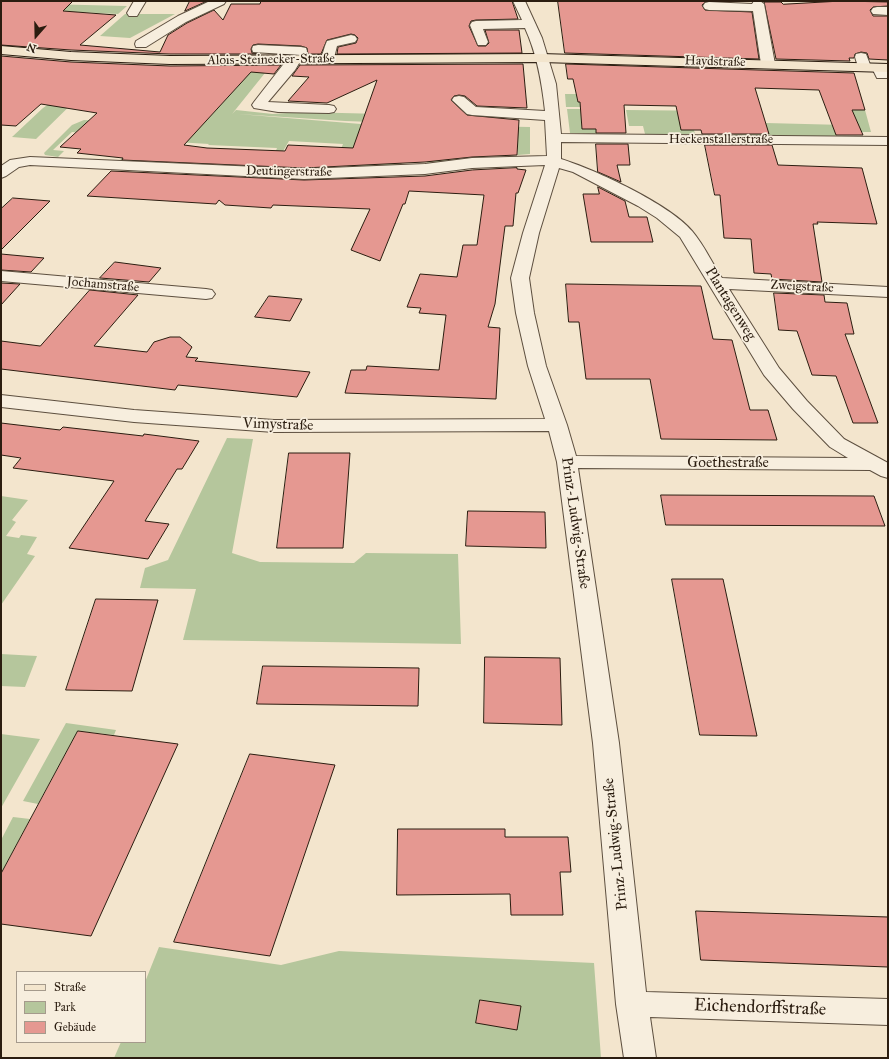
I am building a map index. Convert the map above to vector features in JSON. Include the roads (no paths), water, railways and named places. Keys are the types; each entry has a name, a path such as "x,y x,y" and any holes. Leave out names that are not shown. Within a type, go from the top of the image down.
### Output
{"main road":[{"name":"Alois-Steinecker-Straße","path":"1,50 130,59 297,55 328,60 541,58"},
{"name":"Haydstraße","path":"541,58 697,64 862,62 883,70"}],"street":[{"path":"133,13 140,1"},
{"path":"141,44 182,19 220,1"},
{"name":"Prinz-Ludwig-Straße","path":"519,1 536,38 549,84 554,138 554,161 539,205 520,278 525,313 538,366 557,424 567,462 606,743 632,1004 640,1058"},
{"path":"709,6 758,6 768,64"},
{"path":"478,58 478,48 483,44 476,25 529,24"},
{"path":"328,60 330,46 332,44 351,39"},
{"path":"258,48 297,55 284,75 259,105 278,108 329,109"},
{"path":"459,100 472,111 553,116"},
{"name":"Heckenstallerstraße","path":"554,138 888,141"},
{"name":"Deutingerstraße","path":"1,157 24,161 304,174 425,169 472,163 518,160 554,161"},
{"path":"1,173 14,163 24,161"},
{"name":"Plantagenweg","path":"554,161 586,172 663,215 686,234 771,371 800,405 837,443 883,467"},
{"name":"Jochamstraße","path":"1,276 206,294"},
{"name":"Zweigstraße","path":"716,283 888,292"},
{"name":"Vimystraße","path":"1,401 134,416 274,426 557,424"},
{"name":"Goethestraße","path":"567,462 883,467"},
{"name":"Eichendorffstraße","path":"632,1004 888,1012"}]}
